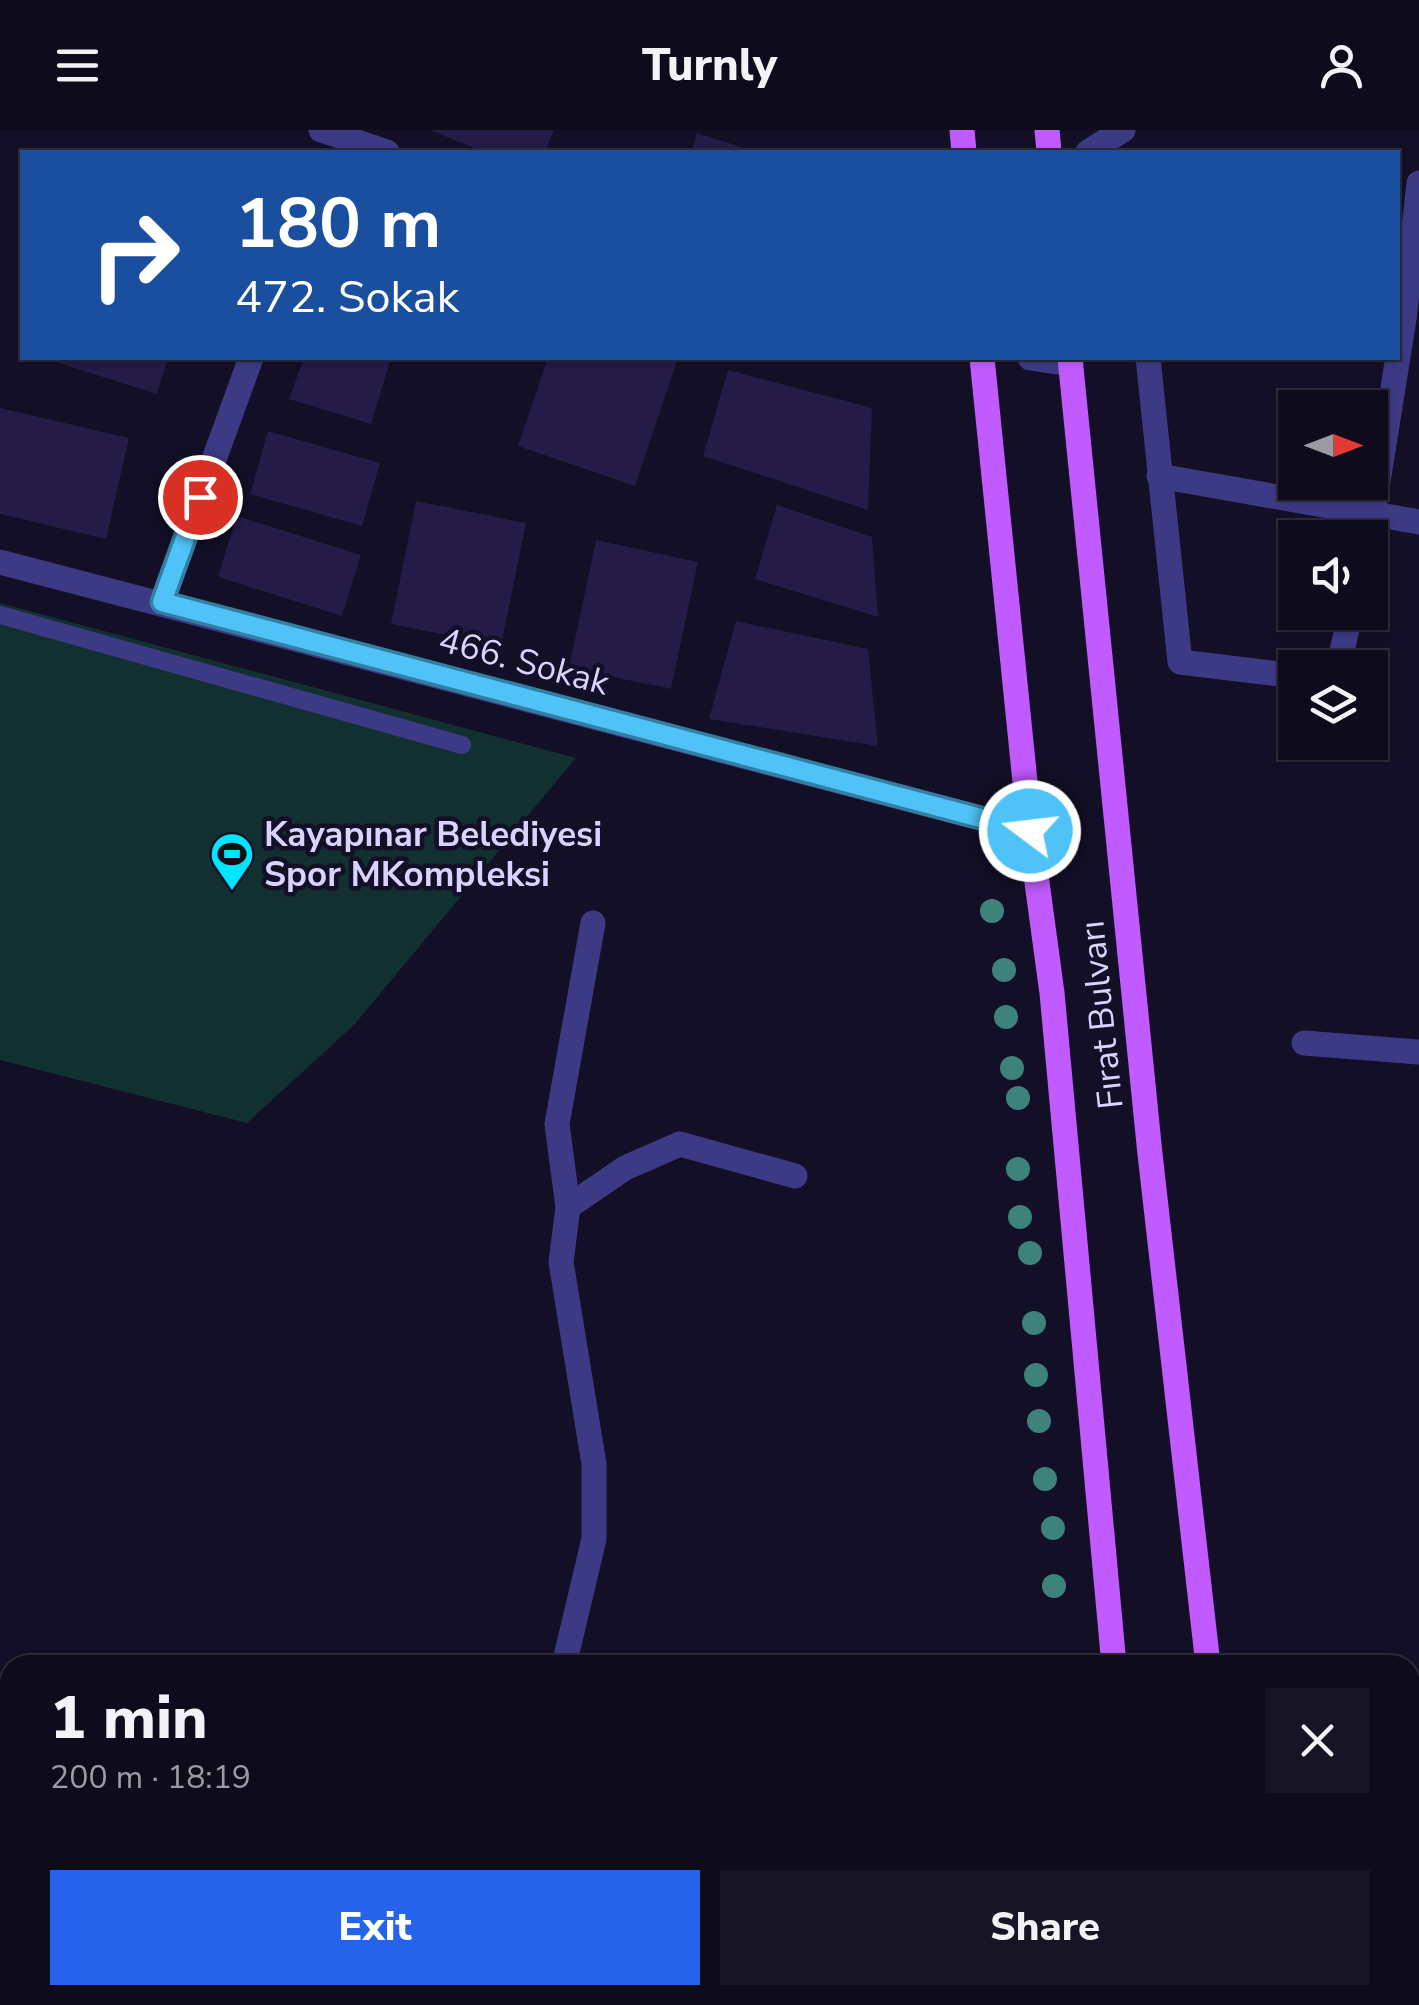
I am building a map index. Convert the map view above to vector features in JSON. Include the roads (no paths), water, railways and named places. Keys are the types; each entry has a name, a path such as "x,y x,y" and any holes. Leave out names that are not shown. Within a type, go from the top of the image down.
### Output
{"main road":[{"name":"Fırat Bulvarı","path":"982,360 1030,831 1052,993 1113,1655"},
{"name":"Fırat Bulvarı","path":"1070,361 1150,1154 1207,1655"}],"street":[{"path":"1091,150 1124,130"},
{"path":"328,137 379,150"},
{"path":"1400,322 1419,183"},
{"path":"162,602 250,360"},
{"path":"1148,360 1180,662 1278,674"},
{"path":"1373,520 1395,360"},
{"path":"1160,476 1347,520"},
{"path":"1388,525 1419,522"},
{"name":"466. Sokak","path":"0,562 1030,831"},
{"path":"566,1655 594,1539 594,1464 560,1262 568,1207 557,1124 593,924"},
{"path":"1304,1043 1419,1052"},
{"path":"568,1207 626,1168 680,1144 796,1176"}],"lane":[{"path":"0,614 462,745"}],"place":[{"name":"Kayapınar Belediyesi Spor MKompleksi","path":"232,892"}]}
